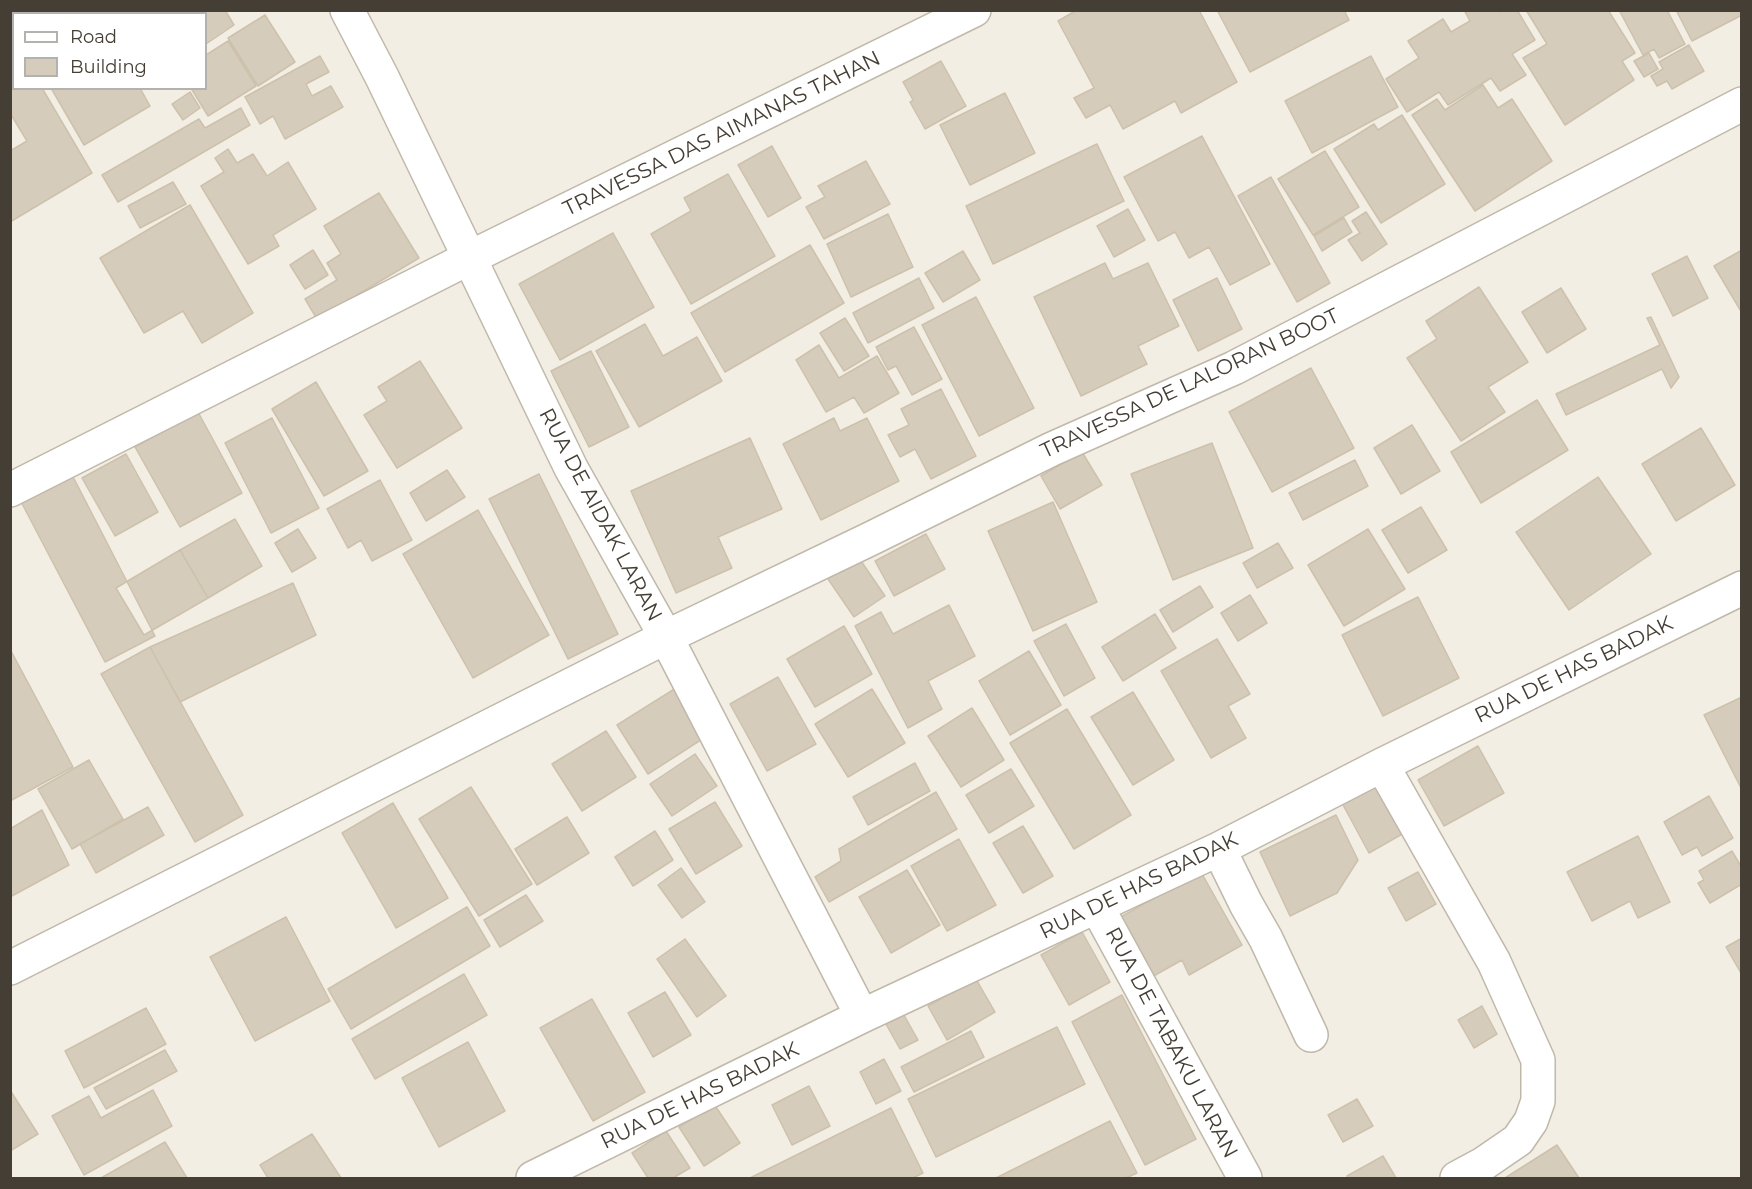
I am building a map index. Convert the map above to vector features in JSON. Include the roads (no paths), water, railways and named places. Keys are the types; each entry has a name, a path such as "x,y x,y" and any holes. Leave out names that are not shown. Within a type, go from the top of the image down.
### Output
{"street":[{"name":"RUA DE AIDAK LARAN","path":"347,10 382,77 571,468 666,637 862,1016"},
{"name":"TRAVESSA DAS AIMANAS TAHAN","path":"10,490 469,258 974,10"},
{"name":"TRAVESSA DE LALORAN BOOT","path":"10,968 666,637 1052,449 1234,368 1742,104"},
{"name":"RUA DE HAS BADAK","path":"533,1179 862,1016 1219,849 1382,765 1742,588"},
{"path":"1382,765 1494,962 1538,1060 1538,1101 1531,1121 1518,1140 1457,1179"},
{"path":"1219,849 1266,939 1311,1035"},
{"name":"RUA DE TABAKU LARAN","path":"1097,907 1245,1179"}]}
